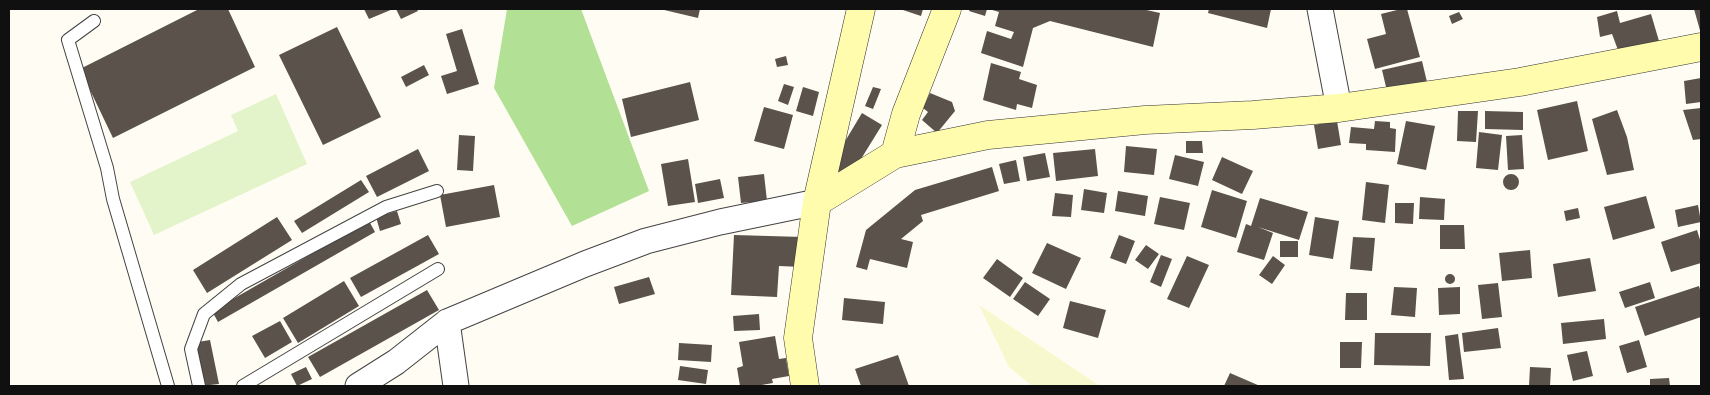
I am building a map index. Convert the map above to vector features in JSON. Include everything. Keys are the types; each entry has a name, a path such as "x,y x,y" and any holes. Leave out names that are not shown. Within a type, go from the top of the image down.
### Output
{"street":[{"path":"805,386 798,338 816,202 861,9"},
{"path":"895,154 906,114 947,9"},
{"path":"1320,9 1339,108"},
{"path":"358,386 396,362 447,322 585,264 646,241 720,222 816,202 895,154 988,135 1144,120 1253,115 1339,108 1520,82 1701,47"},
{"path":"447,322 456,386"}],"lane":[{"path":"94,21 68,40 107,168 113,198 168,386"},
{"path":"199,386 191,349 204,314 241,284 386,207 437,191"},
{"path":"243,386 438,268"}],"green space":[{"path":"507,9 581,9 649,191 572,226 494,88"},
{"path":"276,94 307,164 154,235 130,182 238,131 231,115"},
{"path":"979,305 1100,386 1032,386 1009,367"}],"building":[{"path":"199,9 228,9 255,67 113,138 80,69"},
{"path":"364,9 393,9 369,19"},
{"path":"396,9 417,9 418,11 401,19"},
{"path":"660,9 700,9 698,18"},
{"path":"900,9 923,9 921,16"},
{"path":"970,9 987,9 985,16 969,11"},
{"path":"989,9 1142,9 1160,13 1153,47 1050,21 1033,28 1023,67 981,53 987,31 1011,39 1014,32 995,26 999,12"},
{"path":"1209,9 1271,9 1267,28 1208,13"},
{"path":"1407,9 1420,57 1375,69 1367,39 1386,34 1381,14"},
{"path":"1694,9 1701,9 1701,34"},
{"path":"1617,11 1620,23 1651,14 1659,41 1618,50 1612,34 1600,37 1597,17"},
{"path":"1459,12 1463,19 1452,24 1449,16"},
{"path":"337,27 381,117 323,145 279,55"},
{"path":"462,29 479,84 447,94 441,76 457,71 446,34"},
{"path":"786,56 788,65 777,67 775,59"},
{"path":"1422,61 1427,82 1387,91 1382,70"},
{"path":"991,63 1021,72 1019,79 1037,85 1032,108 1017,104 1016,110 983,100"},
{"path":"424,65 429,75 406,87 401,77"},
{"path":"1701,78 1701,102 1686,104 1684,81"},
{"path":"690,82 699,120 631,137 622,99"},
{"path":"784,84 794,87 788,105 778,101"},
{"path":"803,87 819,92 813,116 796,111"},
{"path":"873,87 881,89 873,109 865,106"},
{"path":"930,93 952,102 955,111 937,133 922,120 928,112 923,108"},
{"path":"1577,101 1588,151 1548,160 1537,110"},
{"path":"764,107 793,115 784,149 754,141"},
{"path":"1701,108 1701,139 1693,140 1683,110"},
{"path":"1617,110 1627,137 1634,170 1607,175 1592,119"},
{"path":"1458,111 1478,111 1476,142 1457,141"},
{"path":"1485,111 1523,112 1523,130 1485,129"},
{"path":"862,113 882,125 848,180 829,168"},
{"path":"1337,121 1341,145 1318,149 1314,125"},
{"path":"1375,121 1390,122 1390,128 1396,129 1395,152 1366,150 1366,144 1349,143 1351,127 1374,129"},
{"path":"1406,121 1435,126 1426,170 1397,164"},
{"path":"1479,132 1502,135 1498,170 1476,168"},
{"path":"459,135 475,136 473,171 457,170"},
{"path":"1522,135 1524,169 1508,170 1506,136"},
{"path":"1186,141 1202,141 1203,153 1186,153"},
{"path":"1126,146 1157,149 1154,175 1124,172"},
{"path":"418,149 429,171 377,197 366,176"},
{"path":"1095,149 1098,176 1056,181 1053,153"},
{"path":"1045,153 1050,177 1027,181 1023,157"},
{"path":"1175,155 1204,162 1198,186 1169,179"},
{"path":"1222,157 1253,171 1242,194 1212,180"},
{"path":"688,159 695,202 668,206 661,164"},
{"path":"1016,160 1020,181 1004,184 999,164"},
{"path":"992,167 999,191 921,215 923,221 901,239 913,242 907,268 870,259 867,270 856,267 866,230 915,190"},
{"path":"764,174 767,201 741,203 738,177"},
{"path":"1508,174 1514,174 1519,179 1517,188 1508,190 1503,185 1503,179"},
{"path":"720,179 724,198 698,203 695,184"},
{"path":"361,180 369,192 302,233 294,221"},
{"path":"1366,182 1389,185 1385,223 1362,220"},
{"path":"494,185 500,217 446,227 440,195"},
{"path":"1084,189 1107,193 1104,213 1081,210"},
{"path":"1212,190 1247,201 1236,238 1201,227"},
{"path":"1118,191 1148,196 1145,216 1115,211"},
{"path":"1055,193 1073,195 1071,217 1052,216"},
{"path":"1646,196 1655,228 1613,240 1604,207"},
{"path":"1160,197 1190,203 1184,230 1154,224"},
{"path":"1420,197 1445,199 1444,220 1419,219"},
{"path":"1260,198 1308,212 1299,240 1258,227 1273,233 1264,260 1237,252 1246,224 1251,226"},
{"path":"1395,203 1414,203 1413,224 1395,223"},
{"path":"1698,205 1701,222 1678,227 1675,210"},
{"path":"1578,208 1580,218 1566,221 1564,211"},
{"path":"397,211 401,224 380,231 376,217"},
{"path":"277,217 292,240 207,293 193,270"},
{"path":"1315,217 1339,221 1333,259 1309,255"},
{"path":"369,221 375,232 218,322 212,311"},
{"path":"1440,225 1464,225 1465,249 1440,249"},
{"path":"1697,230 1701,243 1701,263 1671,272 1661,242"},
{"path":"428,235 439,254 361,297 350,278"},
{"path":"734,235 803,237 802,267 779,266 777,297 731,295"},
{"path":"1119,235 1135,241 1126,264 1110,258"},
{"path":"1353,237 1375,238 1372,271 1350,269"},
{"path":"1280,241 1298,241 1298,257 1280,257"},
{"path":"1047,243 1081,258 1066,289 1032,273"},
{"path":"1146,245 1159,254 1148,269 1135,260"},
{"path":"1530,250 1532,278 1502,281 1499,253"},
{"path":"1161,255 1172,259 1161,287 1150,282"},
{"path":"1187,256 1209,265 1189,308 1167,299"},
{"path":"1273,256 1285,265 1272,284 1259,275"},
{"path":"1590,258 1596,291 1558,297 1553,264"},
{"path":"997,259 1023,278 1010,297 983,278"},
{"path":"1450,274 1455,279 1450,284 1445,279"},
{"path":"649,277 655,294 619,304 614,287"},
{"path":"344,281 359,306 298,343 283,318"},
{"path":"1025,282 1050,299 1038,316 1013,299"},
{"path":"1650,282 1655,298 1625,308 1619,292"},
{"path":"1498,283 1502,317 1482,319 1478,285"},
{"path":"1699,286 1701,293 1701,317 1645,336 1635,307"},
{"path":"1394,287 1417,288 1415,317 1391,315"},
{"path":"1460,287 1460,314 1439,315 1438,288"},
{"path":"427,290 439,310 320,377 308,357"},
{"path":"1346,293 1367,293 1367,320 1345,320"},
{"path":"844,298 885,302 883,324 842,320"},
{"path":"1070,301 1106,310 1098,338 1063,328"},
{"path":"759,314 760,330 734,331 733,316"},
{"path":"1604,319 1606,339 1563,344 1561,323"},
{"path":"280,321 292,342 265,358 252,336"},
{"path":"1498,328 1501,348 1464,352 1462,333"},
{"path":"1375,333 1431,333 1430,366 1374,365"},
{"path":"1458,334 1464,379 1449,380 1445,336"},
{"path":"775,336 779,359 786,358 789,376 772,379 773,383 740,386 737,368 743,366 739,342"},
{"path":"210,340 219,384 201,386 192,343"},
{"path":"1639,340 1647,367 1627,373 1619,346"},
{"path":"1340,342 1362,342 1361,368 1340,368"},
{"path":"679,343 712,345 711,362 678,360"},
{"path":"1587,351 1593,376 1573,381 1567,355"},
{"path":"898,355 909,386 861,386 855,369"},
{"path":"680,366 708,370 706,384 678,380"},
{"path":"306,367 312,379 297,386 291,374"},
{"path":"1530,367 1551,368 1550,386 1529,386"},
{"path":"1230,373 1260,386 1224,386"},
{"path":"1669,378 1670,386 1650,386 1650,379"}]}
